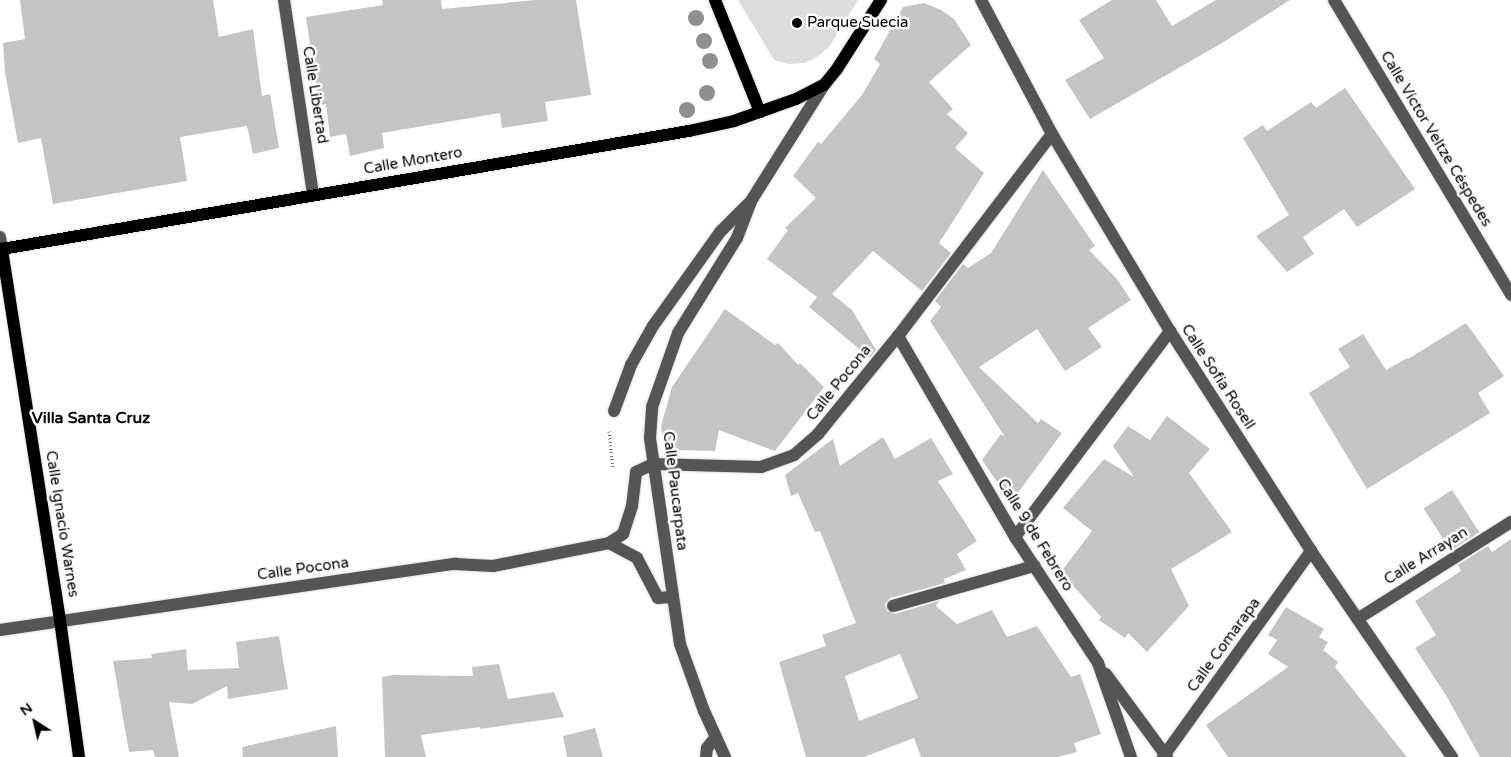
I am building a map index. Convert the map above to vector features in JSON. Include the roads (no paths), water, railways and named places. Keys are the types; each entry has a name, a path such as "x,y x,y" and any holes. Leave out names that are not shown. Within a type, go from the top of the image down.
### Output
{"main road":[{"path":"715,0 760,112"},
{"path":"824,85 837,69 881,0"},
{"name":"Calle Montero","path":"1,243 313,195 689,131 734,121 796,99 824,85"},
{"name":"Calle Ignacio Warnes","path":"1,243 60,620 79,757"}],"street":[{"name":"Calle Libertad","path":"284,0 313,195"},
{"name":"Calle Sofía Rosell","path":"980,0 1052,134 1170,332 1311,551 1359,618 1452,757"},
{"name":"Calle Víctor Veltze Céspedes","path":"1334,0 1511,295"},
{"name":"Calle Paucarpata","path":"725,757 715,738 680,644 653,464 650,438 652,407 678,333 737,238 751,200 824,85"},
{"name":"Calle Pocona","path":"653,464 761,467 794,455 818,434 898,336 1052,134"},
{"path":"614,411 631,365 653,326 720,232 751,200"},
{"path":"1014,537 1170,332"},
{"name":"Calle 9 de Febrero","path":"898,336 1014,537 1098,663 1131,757"},
{"path":"653,464 636,472 632,506 623,534 609,543 637,558 658,598 673,597"},
{"name":"Calle Arrayan","path":"1359,618 1511,522"},
{"name":"Calle Pocona","path":"0,630 455,564 493,566 609,543"},
{"name":"Calle Comarapa","path":"1165,756 1311,551"},
{"path":"893,606 1034,566"},
{"path":"1098,663 1165,756"},
{"path":"706,757 707,748 715,738"}],"place":[{"name":"Parque Suecia","path":"797,23"}],"district":[{"name":"Villa Santa Cruz","path":"91,418"}]}
